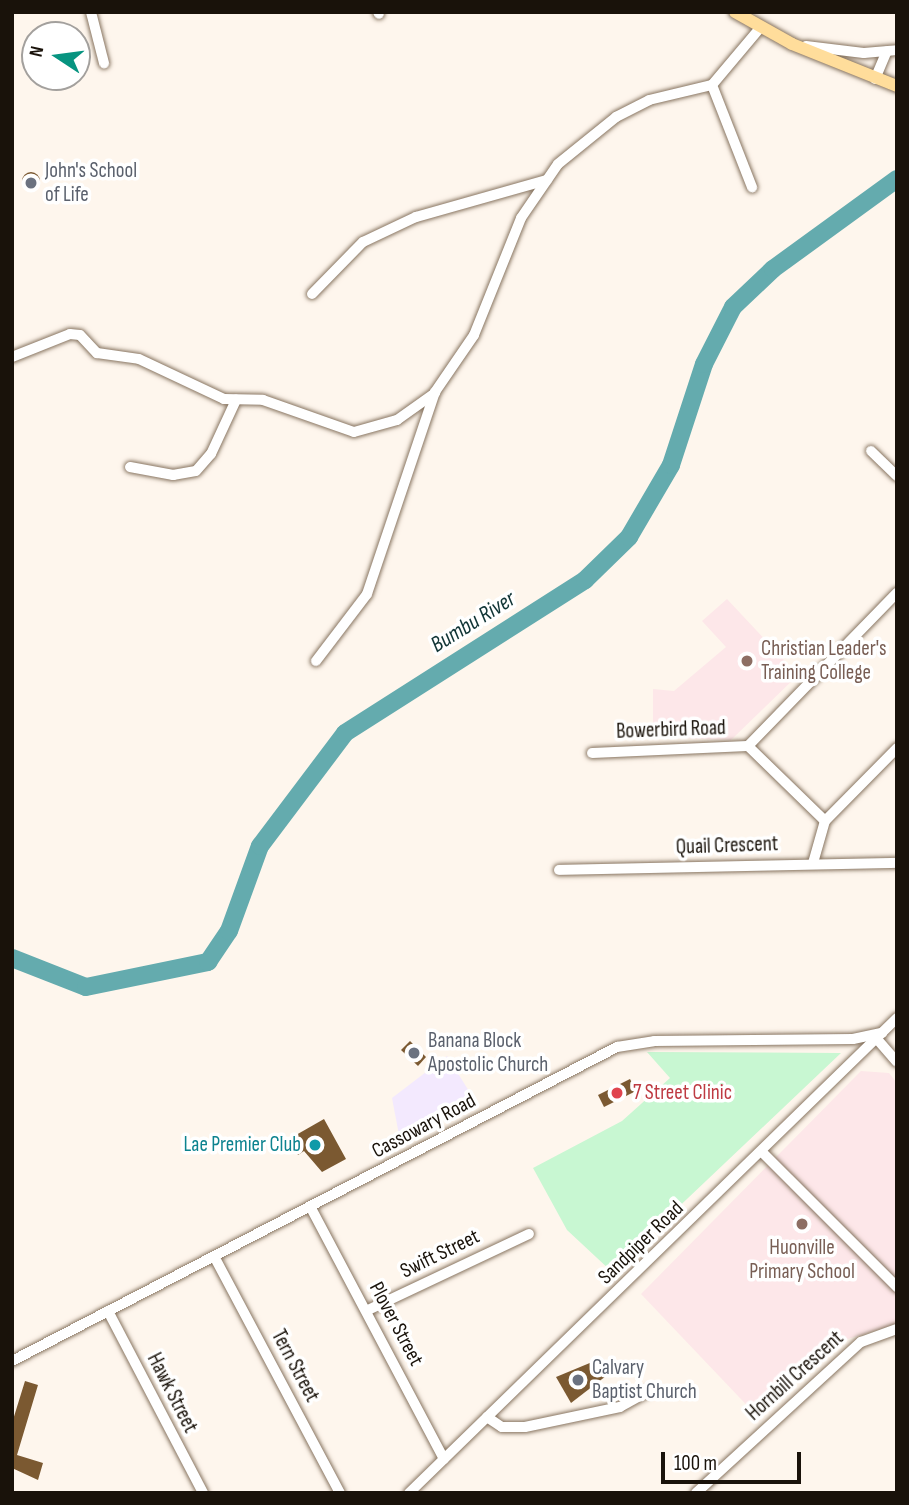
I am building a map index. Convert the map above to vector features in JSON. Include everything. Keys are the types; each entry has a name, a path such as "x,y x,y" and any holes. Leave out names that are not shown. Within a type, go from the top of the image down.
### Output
{"main road":[{"path":"735,12 792,44 897,86"}],"street":[{"path":"91,12 104,63"},
{"path":"316,661 367,594 435,393 474,335 521,218 547,180 577,145 616,117 649,100 712,85 760,28"},
{"path":"792,44 892,51 875,79"},
{"path":"712,85 751,187"},
{"path":"312,294 363,243 416,217 547,180"},
{"path":"12,357 80,335 97,353 138,359 236,400 263,400 354,432 397,420 435,393"},
{"path":"130,467 173,475 196,471 211,454 236,400"},
{"path":"870,451 897,476"},
{"name":"Bowerbird Road","path":"592,753 748,747 897,593"},
{"path":"748,747 825,821"},
{"path":"813,863 825,821 897,748"},
{"name":"Quail Crescent","path":"559,870 897,863"},
{"name":"Sandpiper Road","path":"409,1493 763,1153 897,1017"},
{"path":"879,1036 897,1062"},
{"name":"Cassowary Road","path":"12,1361 632,1042 853,1040 879,1036"},
{"path":"763,1153 897,1287"},
{"name":"Plover Street","path":"311,1208 368,1310 444,1459"},
{"name":"Swift Street","path":"368,1310 529,1234"},
{"name":"Tern Street","path":"215,1258 340,1493"},
{"name":"Hawk Street","path":"108,1311 202,1493"},
{"name":"Hornbill Crescent","path":"696,1493 861,1342 897,1329"},
{"path":"487,1417 502,1427 525,1427 620,1407 647,1392"}],"shaded area":[{"name":"Christian Leader's Training College","path":"727,599 798,675 731,740 653,737 653,689 674,691 726,647 702,621"},
{"path":"447,1056 474,1099 399,1135 392,1098"},
{"name":"Huonville Primary School","path":"861,1071 889,1073 897,1083 897,1324 828,1345 758,1417 641,1294"}],"green space":[{"path":"647,1052 841,1053 611,1271 567,1230 533,1168 622,1121 670,1078"}],"building":[{"name":"John's School of Life","path":"31,172 37,175 40,181 37,187 31,190 25,187 22,181 25,175"},
{"name":"Banana Block Apostolic Church","path":"410,1041 426,1057 418,1066 401,1050"},
{"name":"7 Street Clinic","path":"630,1079 636,1091 604,1107 598,1095"},
{"name":"Lae Premier Club","path":"324,1119 346,1159 322,1172 304,1151 298,1155 289,1139"},
{"name":"Calvary Baptist Church","path":"597,1360 606,1376 571,1403 556,1377"},
{"path":"25,1381 38,1385 17,1455 43,1463 38,1480 12,1468 12,1423"}],"waterway":[{"name":"Bumbu River","path":"12,958 86,987 208,962 229,931 260,846 345,733 585,580 629,537 671,465 704,364 733,307 773,269 897,179"}],"place":[{"name":"John's School of Life","path":"31,183"},
{"name":"Christian Leader's Training College","path":"747,661"},
{"name":"Banana Block Apostolic Church","path":"414,1053"},
{"name":"7 Street Clinic","path":"617,1093"},
{"name":"Lae Premier Club","path":"315,1145"},
{"name":"Huonville Primary School","path":"802,1224"},
{"name":"Calvary Baptist Church","path":"578,1380"}]}
